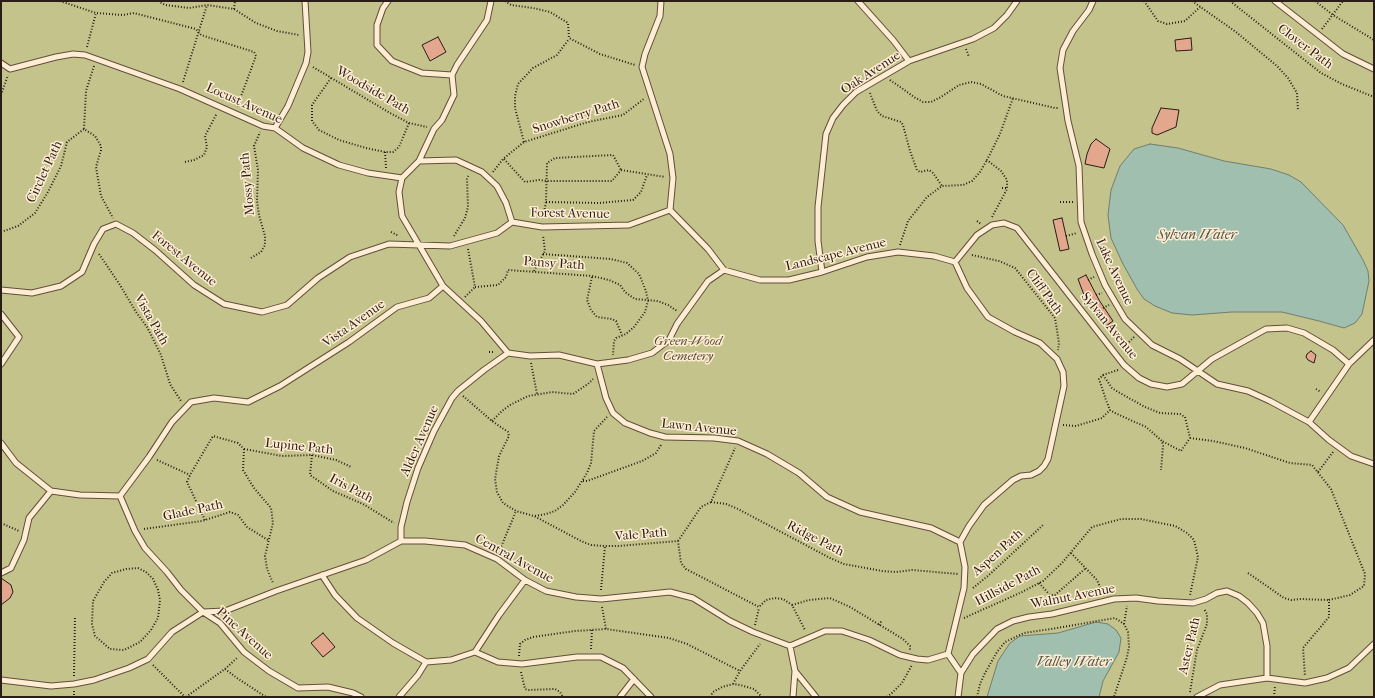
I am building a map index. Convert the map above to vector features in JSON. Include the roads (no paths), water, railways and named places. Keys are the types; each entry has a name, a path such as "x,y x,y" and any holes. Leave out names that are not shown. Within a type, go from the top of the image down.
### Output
{"lane":[{"path":"275,128 288,106 306,63 308,36 305,1"},
{"path":"388,1 383,8 377,25 377,45 392,61 422,73 452,75"},
{"path":"491,1 487,20 452,75 454,95 442,120 434,129 419,161 402,178 398,192 402,216 443,286 481,321 508,353 530,356 559,355 597,364 628,360 652,353 669,340 677,324 708,281 724,270 708,249 670,210 673,178 670,154 642,67 645,54 660,16 661,1"},
{"path":"858,1 893,40 909,61"},
{"name":"Oak Avenue","path":"822,272 818,241 818,207 826,134 833,118 856,92 909,61 973,39 994,28 1007,15 1017,1"},
{"name":"Lake Avenue","path":"1093,1 1073,31 1063,50 1060,68 1068,121 1079,166 1081,222 1105,285 1124,319 1152,345 1180,359 1217,384 1248,391 1309,422 1351,456 1374,464"},
{"path":"1274,1 1343,54 1374,69"},
{"name":"Locust Avenue","path":"1,62 10,68 73,54 85,55 180,89 263,126 275,128 303,148 339,165 368,173 402,178"},
{"path":"419,161 456,160 482,172 497,186 506,203 512,222"},
{"name":"Forest Avenue","path":"1,290 32,293 61,286 82,272 93,246 103,229 116,224 133,233 155,250 194,285 224,304 262,312 287,306 318,278 350,257 389,244 450,246 497,233 512,222 542,227 628,225 670,210"},
{"name":"Sylvan Avenue","path":"955,262 977,235 992,225 1004,223 1017,228 1127,367 1139,378 1151,384 1167,387 1182,384 1212,359 1266,329 1287,328 1304,332 1333,350 1349,364"},
{"name":"Landscape Avenue","path":"724,270 760,280 789,280 822,272 867,257 898,252 934,256 955,262"},
{"path":"955,262 966,288 988,317 1015,332 1040,343 1057,359 1063,372 1064,386 1048,459 1044,466 1031,475 1021,476 1013,480 984,505 960,542 965,567 963,591 948,654 960,673 958,697"},
{"name":"Vista Avenue","path":"120,496 150,456 172,422 191,402 214,398 248,402 280,386 349,342 397,307 429,298 443,286"},
{"path":"1,314 19,337 1,364"},
{"path":"1309,422 1349,364 1374,340"},
{"name":"Alder Avenue","path":"401,540 407,502 421,462 434,431 452,398 458,391 484,370 508,353"},
{"name":"Lawn Avenue","path":"597,364 606,398 613,413 625,423 650,434 665,437 714,438 738,441 767,454 799,473 827,497 860,512 931,528 960,542"},
{"path":"1,443 16,462 51,491 80,495 120,496"},
{"path":"1,573 11,568 24,540 29,518 51,491"},
{"name":"Pine Avenue","path":"120,496 135,531 145,548 167,572 180,590 203,612 220,623 244,652 269,671 298,688 328,688 353,692 361,697"},
{"path":"1,680 52,686 74,684 94,680 129,668 148,659 172,632 203,612 225,611 276,591 366,560 401,540"},
{"name":"Central Avenue","path":"401,540 465,545 497,559 525,580 546,591 576,597 601,599 670,592 693,598 753,632 790,646"},
{"path":"322,575 334,595 357,618 393,643 426,662 451,660 475,652 499,615 525,580"},
{"name":"Walnut Avenue","path":"960,673 973,654 998,629 1013,621 1052,614 1106,600 1129,598 1188,602 1198,601 1216,593 1227,591 1239,596 1252,608 1263,623 1267,646 1267,678"},
{"path":"793,697 795,671 790,646 825,631 842,631 869,640 900,655 928,660 948,654"},
{"path":"1197,697 1220,685 1267,678 1305,682 1327,678 1349,668 1374,644"},
{"path":"475,652 498,662 522,664 590,656 601,657 610,660 623,668 651,697"},
{"path":"399,697 418,675 426,662"},
{"path":"795,671 816,697"},
{"path":"620,697 634,679"}],"water":[{"name":"Sylvan Water","path":"1150,144 1178,148 1224,161 1271,169 1289,175 1301,182 1343,225 1368,271 1369,281 1362,314 1355,323 1344,328 1282,312 1232,312 1192,315 1172,313 1155,306 1144,299 1123,264 1111,238 1108,215 1111,190 1120,166 1134,149"},
{"name":"Valley Water","path":"1096,622 1108,624 1116,630 1121,638 1119,652 1103,681 1099,697 987,697 998,661 1010,643 1020,636 1058,633"}],"park label":[{"name":"Green-Wood Cemetery","path":"688,350"}]}
